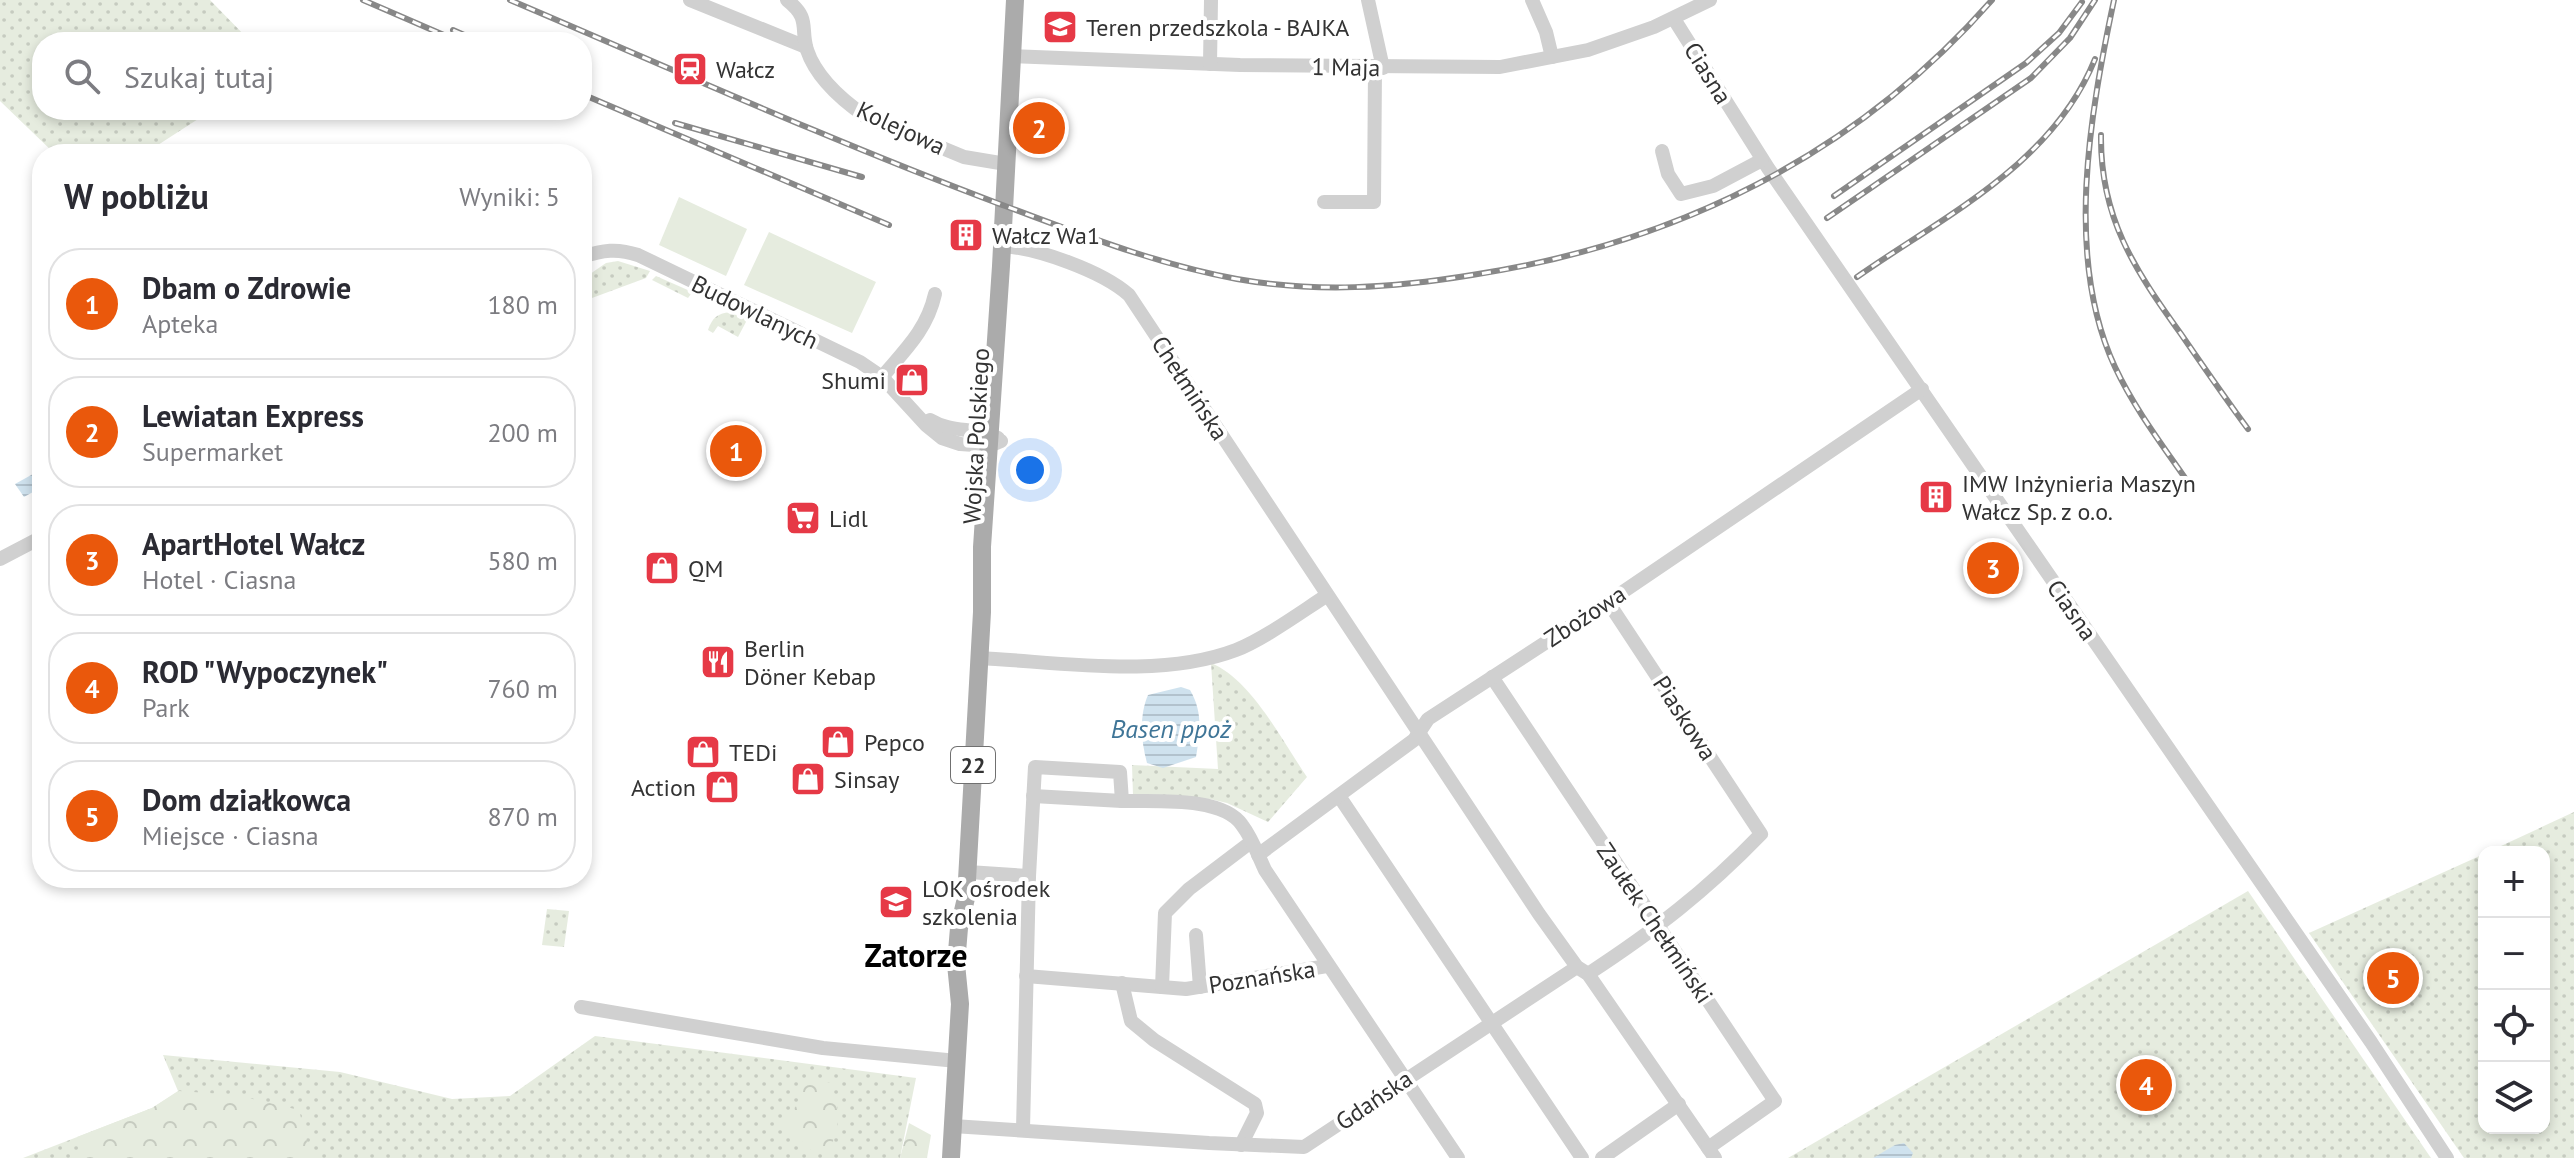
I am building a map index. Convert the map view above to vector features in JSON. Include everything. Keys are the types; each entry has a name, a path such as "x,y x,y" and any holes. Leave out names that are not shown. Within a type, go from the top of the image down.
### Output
{"main road":[{"name":"Wojska Polskiego","path":"951,1158 960,1004 956,964 968,872 982,607 989,587 994,547 992,396 1015,0"},
{"name":"Wojska Polskiego","path":"993,440 1005,359 1001,266"}],"street":[{"path":"690,0 806,47"},
{"name":"Kolejowa","path":"787,0 801,14 806,27 806,47 821,75 865,116 964,157 1006,164"},
{"path":"1210,64 1211,0"},
{"path":"1324,202 1374,202 1379,68 1368,0"},
{"path":"1532,0 1546,32 1552,57"},
{"name":"1 Maja","path":"1011,56 1379,68 1500,67 1611,43 1674,19 1704,2"},
{"name":"Ciasna","path":"1674,19 1762,160 2371,1042 2447,1158"},
{"path":"1662,151 1668,174 1681,194 1731,179 1762,160"},
{"name":"Chełmińska","path":"1002,246 1025,249 1101,275 1129,295 1326,596 1419,731"},
{"name":"Budowlanych","path":"592,254 623,250 638,255 860,362 882,377 926,425 950,442 993,440"},
{"path":"882,377 919,334 930,316 935,294"},
{"name":"Zbożowa","path":"1162,987 1165,913 1189,889 1339,796 1414,740 1428,719 1608,602 1922,389"},
{"path":"967,429 981,417 992,396"},
{"name":"Budowlanych","path":"913,409 943,427 967,429 993,440"},
{"path":"0,559 32,542"},
{"path":"979,658 1127,665 1174,664 1208,658 1239,649 1326,596"},
{"name":"Piaskowa","path":"1608,602 1761,834"},
{"name":"Zaułek Chełmiński","path":"1419,731 1712,1153 1775,1101 1492,677"},
{"path":"1023,1129 1035,767 1120,772 1122,801"},
{"name":"Poznańska","path":"1026,976 1200,987 1327,966 1265,870 1241,823 1228,812 1213,806 1033,796"},
{"path":"1339,796 1582,1158"},
{"name":"Gdańska","path":"953,1126 1304,1147 1490,1022 1657,928 1701,894 1761,834"},
{"path":"968,872 1029,876"},
{"path":"1196,935 1200,987"},
{"path":"1327,966 1458,1158"},
{"path":"1122,983 1131,1021 1154,1040 1255,1104 1257,1113 1241,1145"},
{"path":"581,1007 823,1048 957,1061"},
{"path":"1602,1158 1679,1104"}],"green space":[{"path":"0,0 210,0 241,32 32,32 32,120 197,120 159,144 45,144 0,101"},
{"path":"679,197 747,229 726,276 659,245"},
{"path":"769,232 876,282 852,333 744,285"},
{"path":"618,261 650,271 646,278 592,298 592,273 606,263"},
{"path":"656,276 691,294 688,298 652,280"},
{"path":"730,312 747,320 738,337 718,326 713,333 708,330 716,317"},
{"path":"1211,663 1226,671 1253,697 1307,777 1268,822 1227,803 1210,799 1133,795 1132,765 1218,769"},
{"path":"2574,812 2574,1158 2464,1158 2309,933 2478,857 2478,1134 2550,1134 2550,846 2501,846"},
{"path":"2248,891 2431,1158 1788,1158"},
{"path":"547,909 569,911 564,947 542,945"},
{"path":"595,1036 916,1078 900,1158 23,1158 152,1108 178,1091 163,1055 340,1072 452,1099 510,1096"},
{"path":"811,1078 831,1083 837,1104 837,1125 829,1153 811,1150 782,1122 798,1104 800,1085"},
{"path":"179,1091 236,1095 299,1110 311,1158 82,1158 77,1137 152,1108"},
{"path":"909,1123 931,1135 927,1158 900,1158"}],"water":[{"path":"32,475 32,493 24,497 15,484"},
{"name":"Basen ppoż","path":"1181,687 1190,690 1199,714 1196,757 1163,768 1147,763 1142,729 1148,695"},
{"path":"1904,1143 1913,1153 1911,1158 1873,1158 1895,1145"}],"railway":[{"path":"363,0 437,32"},
{"path":"510,0 584,32"},
{"path":"592,35 874,155 1145,256 1237,279 1296,286 1354,287 1413,283 1547,261 1620,241 1690,215 1757,184 1821,147 1882,104 1939,55 1992,0"},
{"path":"1827,218 2031,78 2070,38 2095,0"},
{"path":"2114,0 2090,137 2086,185 2090,280 2099,325 2123,384 2194,491"},
{"path":"1834,196 2026,63 2059,33 2082,2"},
{"path":"453,30 458,32"},
{"path":"1857,277 1959,209 2024,158 2052,129 2076,96 2095,59"},
{"path":"592,98 889,225"},
{"path":"675,123 862,177"},
{"path":"2101,135 2107,192 2123,242 2149,288 2248,429"}],"place":[{"name":"Teren przedszkola - BAJKA","path":"1060,27"},
{"name":"Wałcz","path":"690,69"},
{"name":"Lewiatan Express","path":"1039,128"},
{"name":"Wałcz Wa1","path":"966,235"},
{"name":"Shumi","path":"912,380"},
{"name":"Dbam o Zdrowie","path":"736,451"},
{"name":"IMW Inżynieria Maszyn Wałcz Sp. z o.o.","path":"1936,497"},
{"name":"Lidl","path":"803,518"},
{"name":"QM","path":"662,568"},
{"name":"ApartHotel Wałcz","path":"1993,568"},
{"name":"Berlin Döner Kebap","path":"718,662"},
{"name":"Pepco","path":"838,742"},
{"name":"TEDi","path":"703,752"},
{"name":"Sinsay","path":"808,779"},
{"name":"Action","path":"722,787"},
{"name":"LOK ośrodek szkolenia","path":"896,902"},
{"name":"Dom działkowca","path":"2393,978"},
{"name":"ROD \"Wypoczynek\"","path":"2146,1085"}],"district":[{"name":"Zatorze","path":"916,955"}]}
